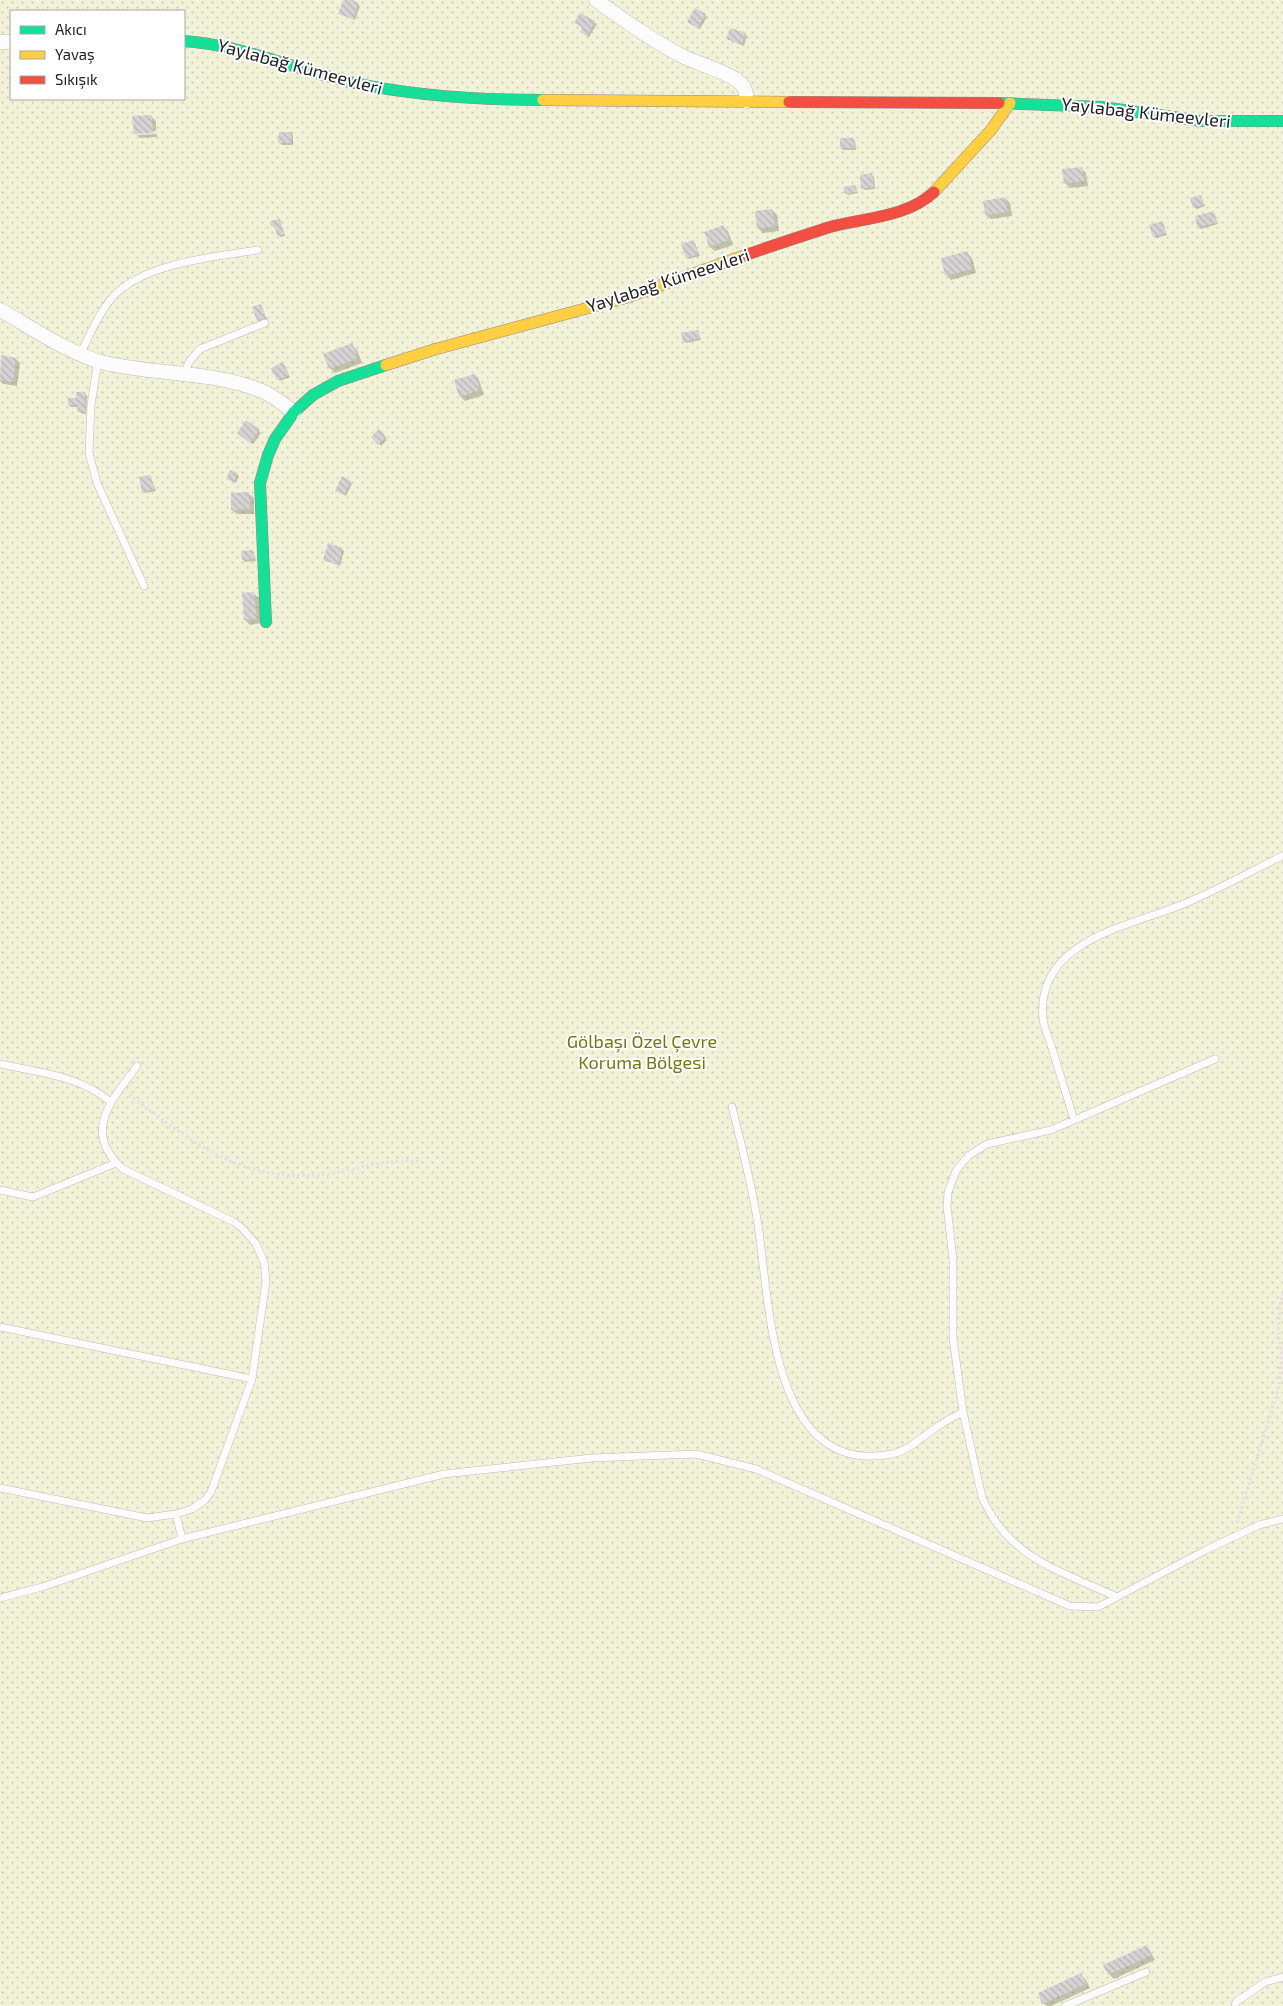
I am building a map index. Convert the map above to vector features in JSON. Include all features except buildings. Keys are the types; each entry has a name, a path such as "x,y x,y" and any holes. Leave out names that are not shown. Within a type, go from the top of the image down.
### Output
{"street":[{"path":"596,0 629,25 664,46 735,78 744,87 747,101"},
{"name":"Yaylabağ Kümeevleri","path":"185,41 227,46 349,82 395,91 506,100 1010,103 1102,107 1202,121 1283,121"},
{"name":"Yaylabağ Kümeevleri","path":"266,622 260,483 268,455 275,440 294,412 312,395 325,388 379,368 468,339 625,298 801,236 907,209 923,202 934,193 991,130 1010,103"},
{"path":"0,310 80,354 98,360 220,379 244,385 265,392 294,412"}],"lane":[{"path":"80,354 105,306 113,296 131,281 152,271 212,256 258,250"},
{"path":"184,374 189,362 200,349 265,323"},
{"path":"98,360 90,405 89,453 97,483 144,586"},
{"path":"1074,1120 1043,1019 1045,989 1056,968 1076,947 1115,927 1177,907 1210,893 1282,856"},
{"path":"1117,1597 1037,1560 1024,1552 1002,1532 982,1497 963,1412 953,1338 953,1259 947,1206 948,1192 961,1163 968,1156 987,1144 1051,1130 1216,1059"},
{"path":"0,1064 74,1080 99,1092 111,1102"},
{"path":"0,1488 148,1518 176,1514 197,1506 211,1492 252,1379 266,1281 264,1262 256,1244 234,1222 132,1174 116,1163 105,1146 103,1136 104,1116 111,1102 137,1066"},
{"path":"732,1107 742,1145 758,1224 772,1335 777,1357 792,1398 815,1436 836,1448 859,1455 894,1454 904,1450 938,1426 963,1412"},
{"path":"0,1190 33,1197 116,1163"},
{"path":"0,1327 252,1379"},
{"path":"0,1598 42,1587 182,1539 444,1474 592,1458 696,1454 756,1469 1070,1606 1098,1607 1240,1534 1259,1525 1283,1519"},
{"path":"176,1514 182,1539"},
{"path":"1065,2006 1146,1972"},
{"path":"1235,2006 1236,2002 1265,1982 1283,1978"}],"path":[{"path":"120,1089 202,1148 228,1160 264,1172 284,1175 320,1175 374,1164 421,1160"},
{"path":"1240,1534 1237,1522 1281,1378 1282,1356 1278,1332 1280,1303 1283,1293"}],"green space":[{"name":"Gölbaşı Özel Çevre Koruma Bölgesi","path":"0,0 1283,0 1283,2006 0,2006"}],"traffic: fast":[{"path":"185,41 227,47 329,77 398,91 470,98 543,100"},
{"path":"999,103 1102,107 1201,121 1283,121"},
{"path":"266,622 260,483 275,439 294,412 313,395 338,381 386,365"}],"traffic: slow":[{"path":"543,100 789,102"},
{"path":"934,192 991,130 1010,103"},
{"path":"386,365 436,349 625,298 746,255"}],"traffic: jam":[{"path":"789,102 999,103"},
{"path":"746,255 830,227 899,212 912,207 934,192"}]}
